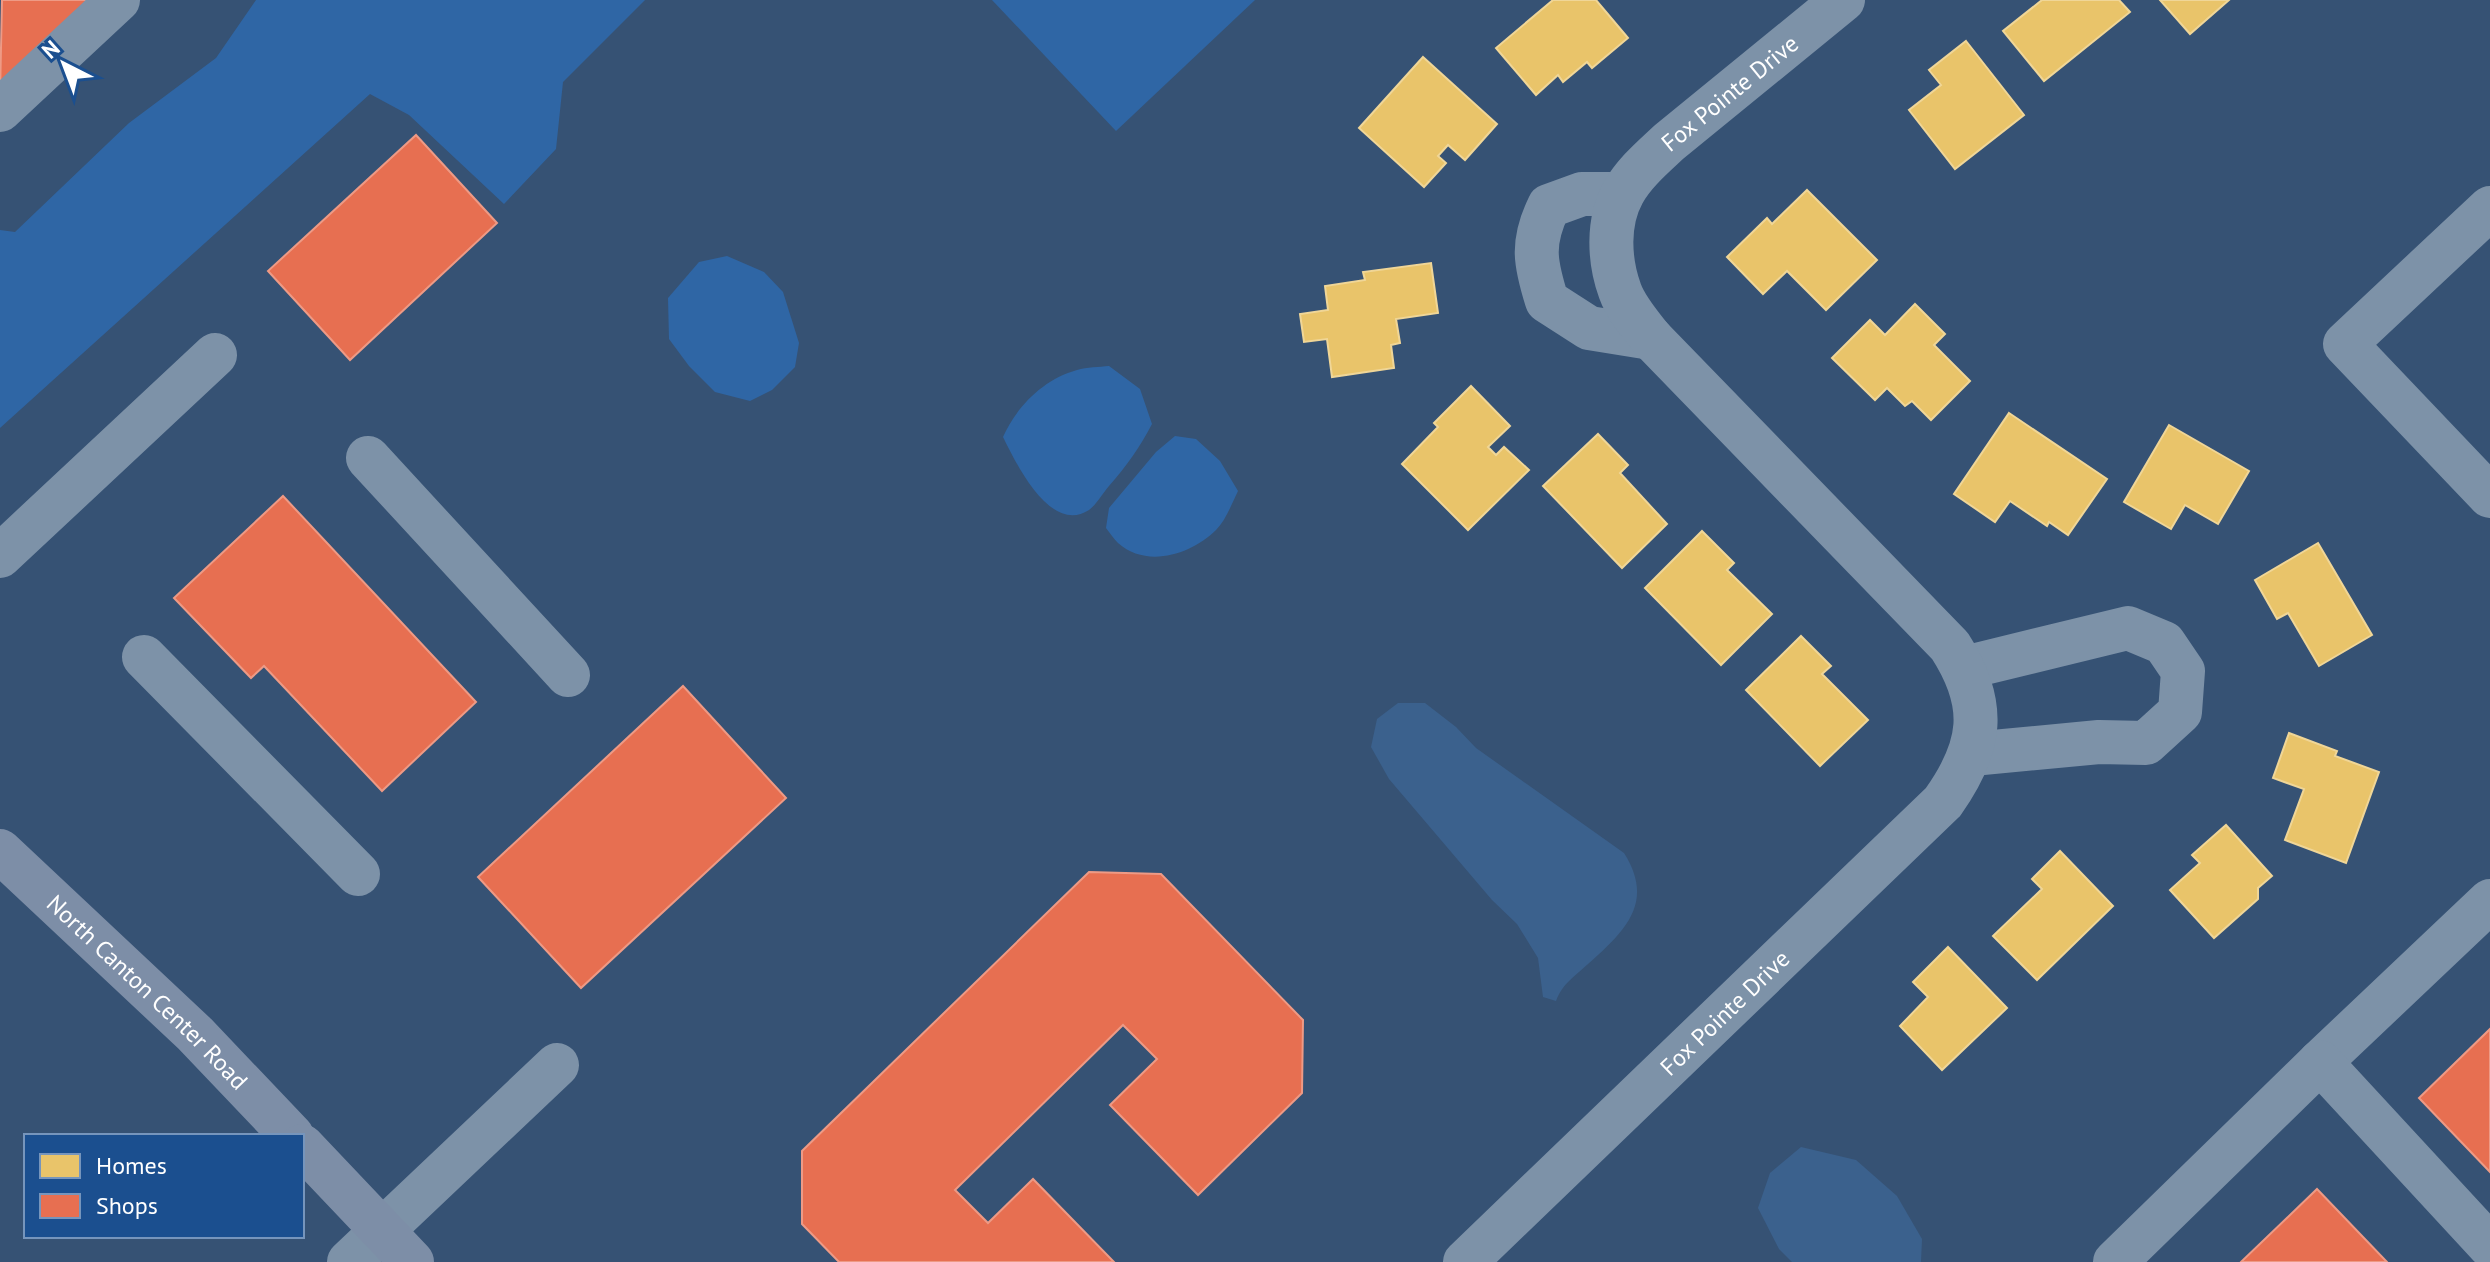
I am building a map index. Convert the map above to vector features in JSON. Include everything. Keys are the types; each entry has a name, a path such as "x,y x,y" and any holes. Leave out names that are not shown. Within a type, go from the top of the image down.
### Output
{"main road":[{"name":"North Canton Center Road","path":"0,851 195,1034 290,1134"},
{"path":"304,1148 412,1262"}],"street":[{"path":"0,110 118,0"},
{"name":"Fox Pointe Drive","path":"1465,1262 1943,802 1962,776 1972,754 1976,718 1964,668 1950,646 1651,338 1620,292 1614,262 1611,232 1622,194 1643,167 1669,142 1843,0"},
{"path":"1622,194 1582,194 1549,206 1538,229 1536,268 1547,301 1589,328 1651,338"},
{"path":"2490,208 2345,344 2490,496"},
{"path":"0,556 215,355"},
{"path":"368,458 568,675"},
{"path":"1964,668 2128,628 2164,643 2183,671 2180,712 2146,743 2099,742 1972,754"},
{"path":"144,657 358,874"},
{"path":"2115,1262 2490,901"},
{"path":"2320,1062 2490,1246"},
{"path":"349,1262 557,1065"}],"shaded area":[{"path":"256,0 645,0 563,82 556,149 504,204 409,115 370,94 0,428 0,230 15,232 129,123 216,58"},
{"path":"992,0 1255,0 1116,131"},
{"path":"727,256 764,272 783,292 799,343 795,367 772,390 750,401 715,392 689,366 669,339 668,298 699,262"},
{"path":"1109,366 1140,389 1152,424 1127,464 1092,508 1075,515 1061,513 1036,493 1003,437 1024,405 1053,380 1077,370"},
{"path":"1175,436 1196,439 1220,461 1238,491 1216,530 1195,546 1155,557 1130,551 1118,543 1106,528 1109,508 1156,452"},
{"path":"1398,703 1425,703 1456,727 1476,748 1624,853 1637,886 1632,914 1614,939 1566,985 1556,1001 1543,997 1538,958 1517,924 1492,900 1389,779 1371,747 1377,719"},
{"path":"1801,1147 1856,1160 1897,1196 1922,1239 1921,1262 1792,1262 1779,1249 1758,1208 1770,1173"}],"building: Homes":[{"path":"1553,0 1596,0 1628,38 1592,68 1587,62 1563,82 1558,75 1536,95 1496,48"},
{"path":"2042,0 2119,0 2130,12 2044,81 2003,31"},
{"path":"2160,0 2229,0 2190,34"},
{"path":"1966,41 2024,115 1955,169 1909,110 1941,85 1929,70"},
{"path":"1423,57 1497,124 1465,160 1448,145 1438,156 1446,163 1424,187 1359,128"},
{"path":"1807,190 1877,260 1826,310 1787,271 1763,294 1727,257 1767,218 1772,224"},
{"path":"1431,263 1438,313 1396,319 1400,343 1391,345 1394,368 1332,377 1327,339 1304,342 1300,314 1328,310 1325,286 1365,280 1363,272"},
{"path":"1915,304 1945,334 1934,345 1970,381 1931,420 1912,401 1905,406 1887,388 1875,400 1832,358 1870,320 1885,335"},
{"path":"1471,386 1510,426 1488,447 1496,455 1504,447 1529,470 1468,530 1402,464 1438,427 1434,423"},
{"path":"2009,413 2107,479 2068,535 2049,522 2047,526 2010,501 1995,522 1954,494"},
{"path":"2169,425 2249,471 2218,524 2185,505 2171,529 2124,502"},
{"path":"1598,434 1628,465 1620,473 1667,524 1622,568 1543,486"},
{"path":"1702,531 1734,563 1727,570 1772,614 1721,665 1645,588"},
{"path":"2318,543 2372,635 2319,666 2288,613 2277,619 2255,580"},
{"path":"1801,636 1831,666 1822,674 1868,720 1820,766 1746,690"},
{"path":"2289,733 2337,751 2335,756 2379,772 2346,863 2285,840 2304,789 2273,778"},
{"path":"2226,825 2272,876 2258,888 2258,899 2214,938 2170,890 2200,863 2192,855"},
{"path":"2060,851 2113,906 2037,980 1993,936 2042,889 2032,879"},
{"path":"1948,947 2007,1008 1942,1070 1900,1026 1928,997 1913,982"}],"building: Shops":[{"path":"2,0 103,0 0,96"},
{"path":"416,135 497,223 350,360 268,271"},
{"path":"283,496 476,702 382,791 264,666 251,678 174,598"},
{"path":"683,686 786,798 581,988 478,877"},
{"path":"1089,872 1161,874 1303,1020 1302,1093 1198,1195 1110,1105 1157,1059 1123,1025 955,1190 988,1223 1033,1179 1114,1262 839,1262 802,1224 802,1151"},
{"path":"2490,1029 2490,1172 2419,1098"},
{"path":"2317,1189 2387,1262 2241,1262"}]}
